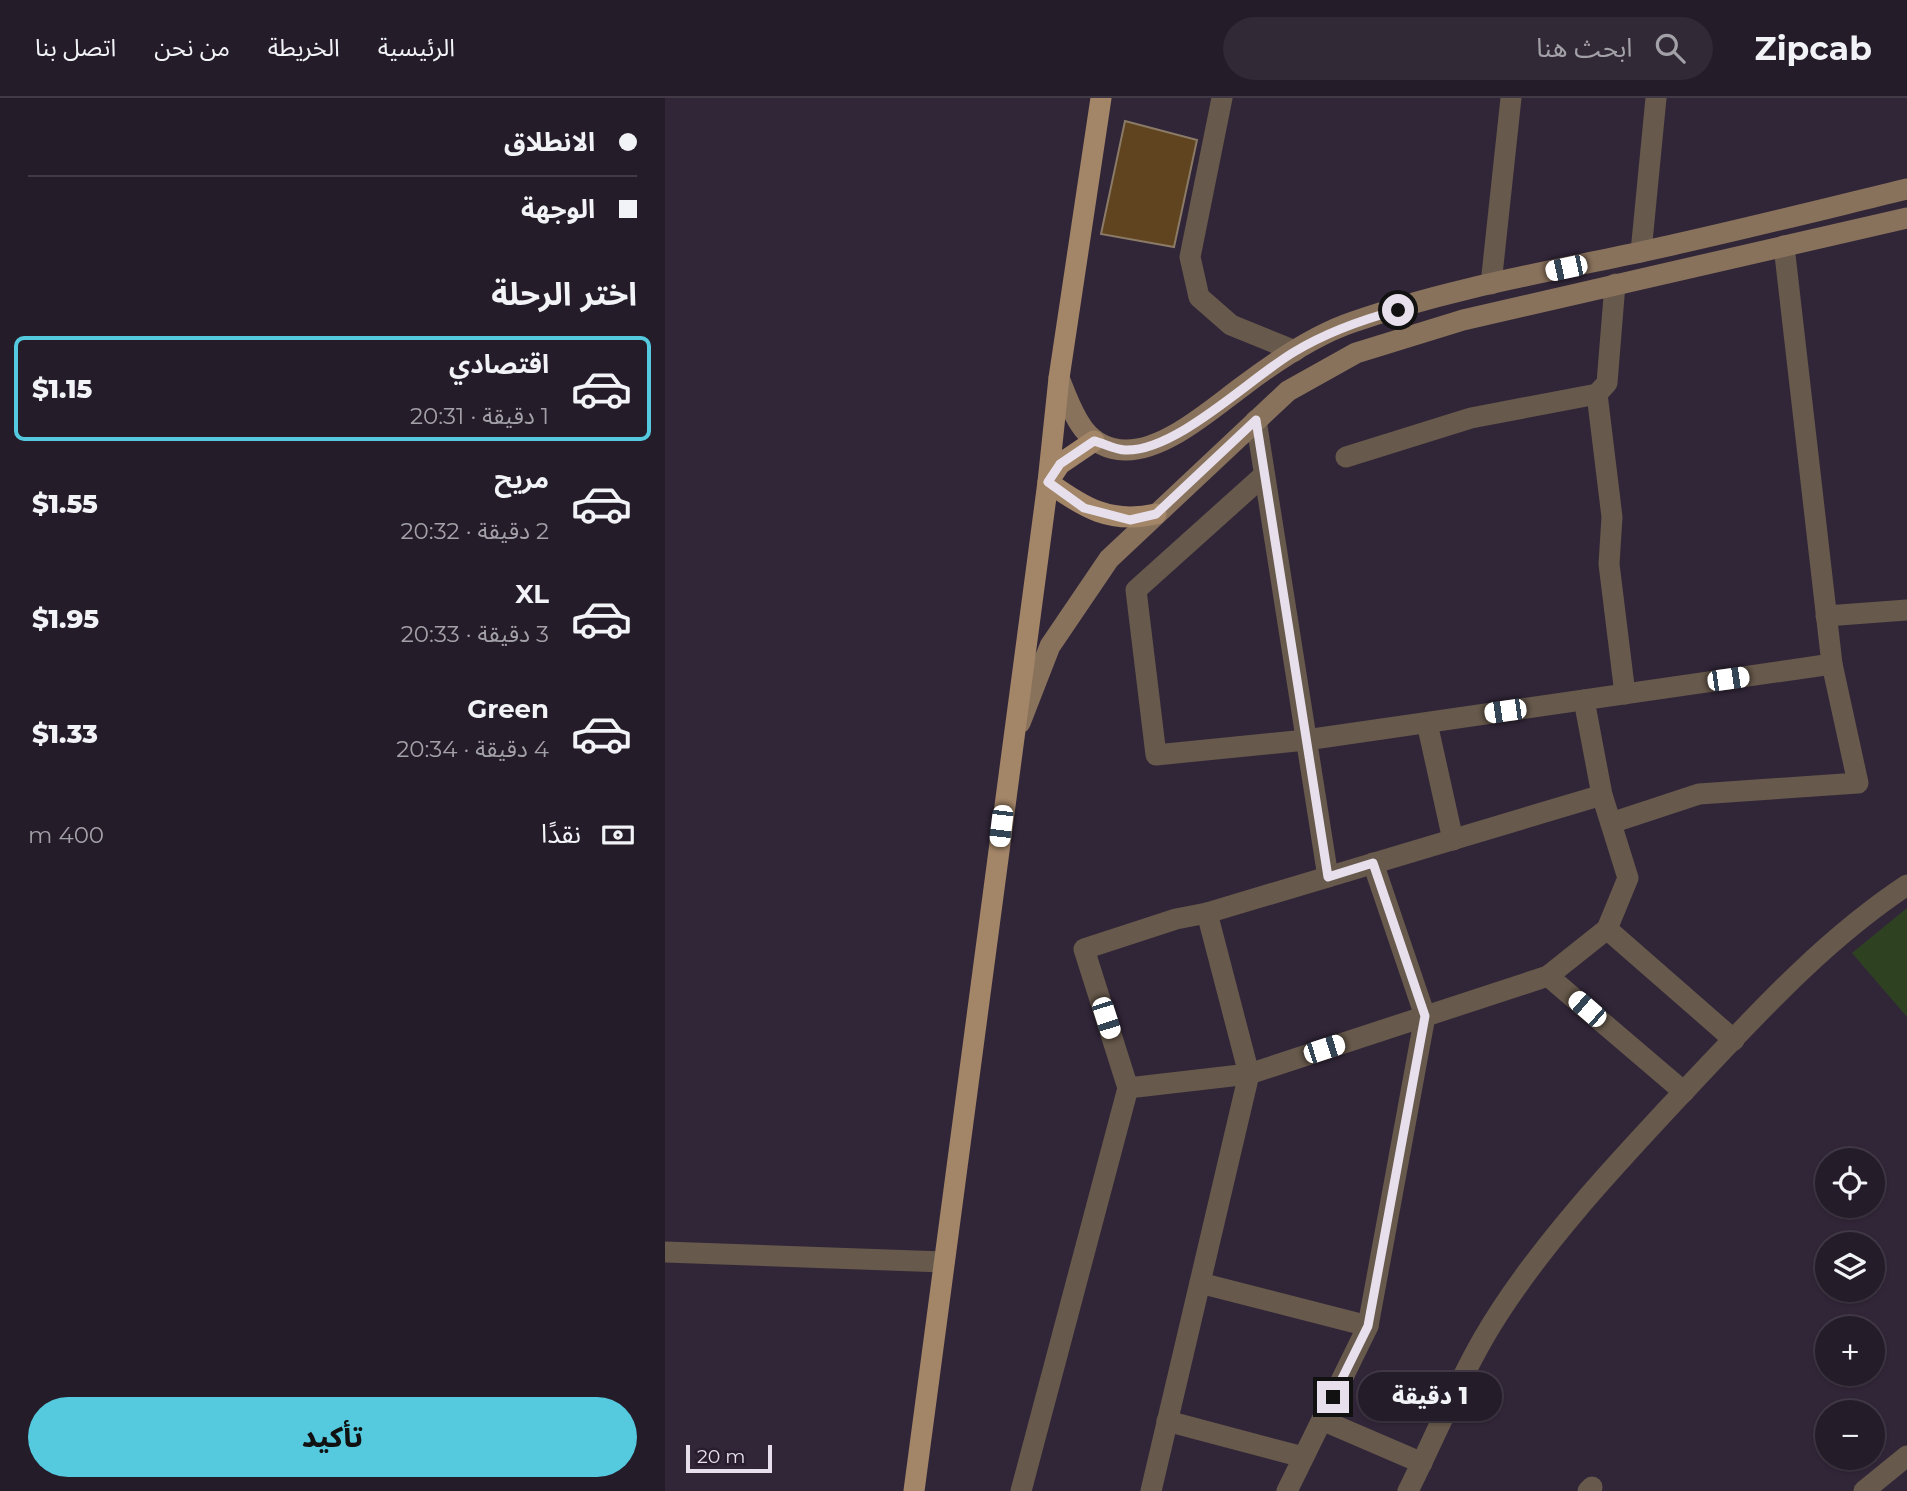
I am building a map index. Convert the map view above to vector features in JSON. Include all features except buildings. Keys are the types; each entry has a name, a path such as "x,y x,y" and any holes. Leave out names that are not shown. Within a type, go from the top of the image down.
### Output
{"main road":[{"path":"914,1491 1048,482 1059,378 1101,98"},
{"path":"1059,378 1080,428 1094,441 1125,450 1161,441 1210,414 1243,386 1295,351 1351,323 1491,284 1641,252 1907,189"},
{"path":"1012,745 1050,646 1109,559 1288,391 1356,353 1463,320 1907,218"},
{"path":"1048,482 1060,464 1094,441"},
{"path":"1048,482 1084,508 1130,520 1156,514"}],"street":[{"path":"1222,98 1190,257 1199,297 1231,325 1295,351"},
{"path":"1491,284 1511,98"},
{"path":"1641,252 1656,98"},
{"path":"1611,823 1699,794 1858,783 1832,664 1784,246"},
{"path":"1346,457 1471,418 1597,394 1607,383 1615,284"},
{"path":"1597,394 1612,517 1609,564 1625,694"},
{"path":"1256,420 1328,877"},
{"path":"1264,475 1136,590 1156,755 1306,740 1832,664"},
{"path":"1826,616 1907,610"},
{"path":"1128,1088 1249,1074 1548,976 1607,929 1628,878 1602,795 1584,700"},
{"path":"1427,723 1453,840"},
{"path":"1021,1491 1128,1088 1084,949 1175,919 1207,913 1602,795"},
{"path":"1287,1491 1368,1326 1425,1016 1373,863"},
{"path":"1408,1491 1483,1339 1532,1267 1633,1146 1788,982 1856,921 1907,884"},
{"path":"1151,1491 1249,1074 1207,913"},
{"path":"1607,929 1734,1040"},
{"path":"1548,976 1684,1092"},
{"path":"665,1252 944,1262"},
{"path":"1200,1283 1368,1326"},
{"path":"1322,1420 1422,1463"},
{"path":"1167,1421 1303,1457"},
{"path":"1864,1491 1907,1456"}],"green space":[{"path":"1907,908 1907,1017 1852,953"}],"route":[{"path":"1333,1397 1368,1326 1425,1016 1373,863 1328,877 1256,420 1156,514 1130,520 1084,508 1048,482 1060,464 1094,441 1125,450 1161,441 1210,414 1243,386 1295,351 1351,323 1398,310"}]}
